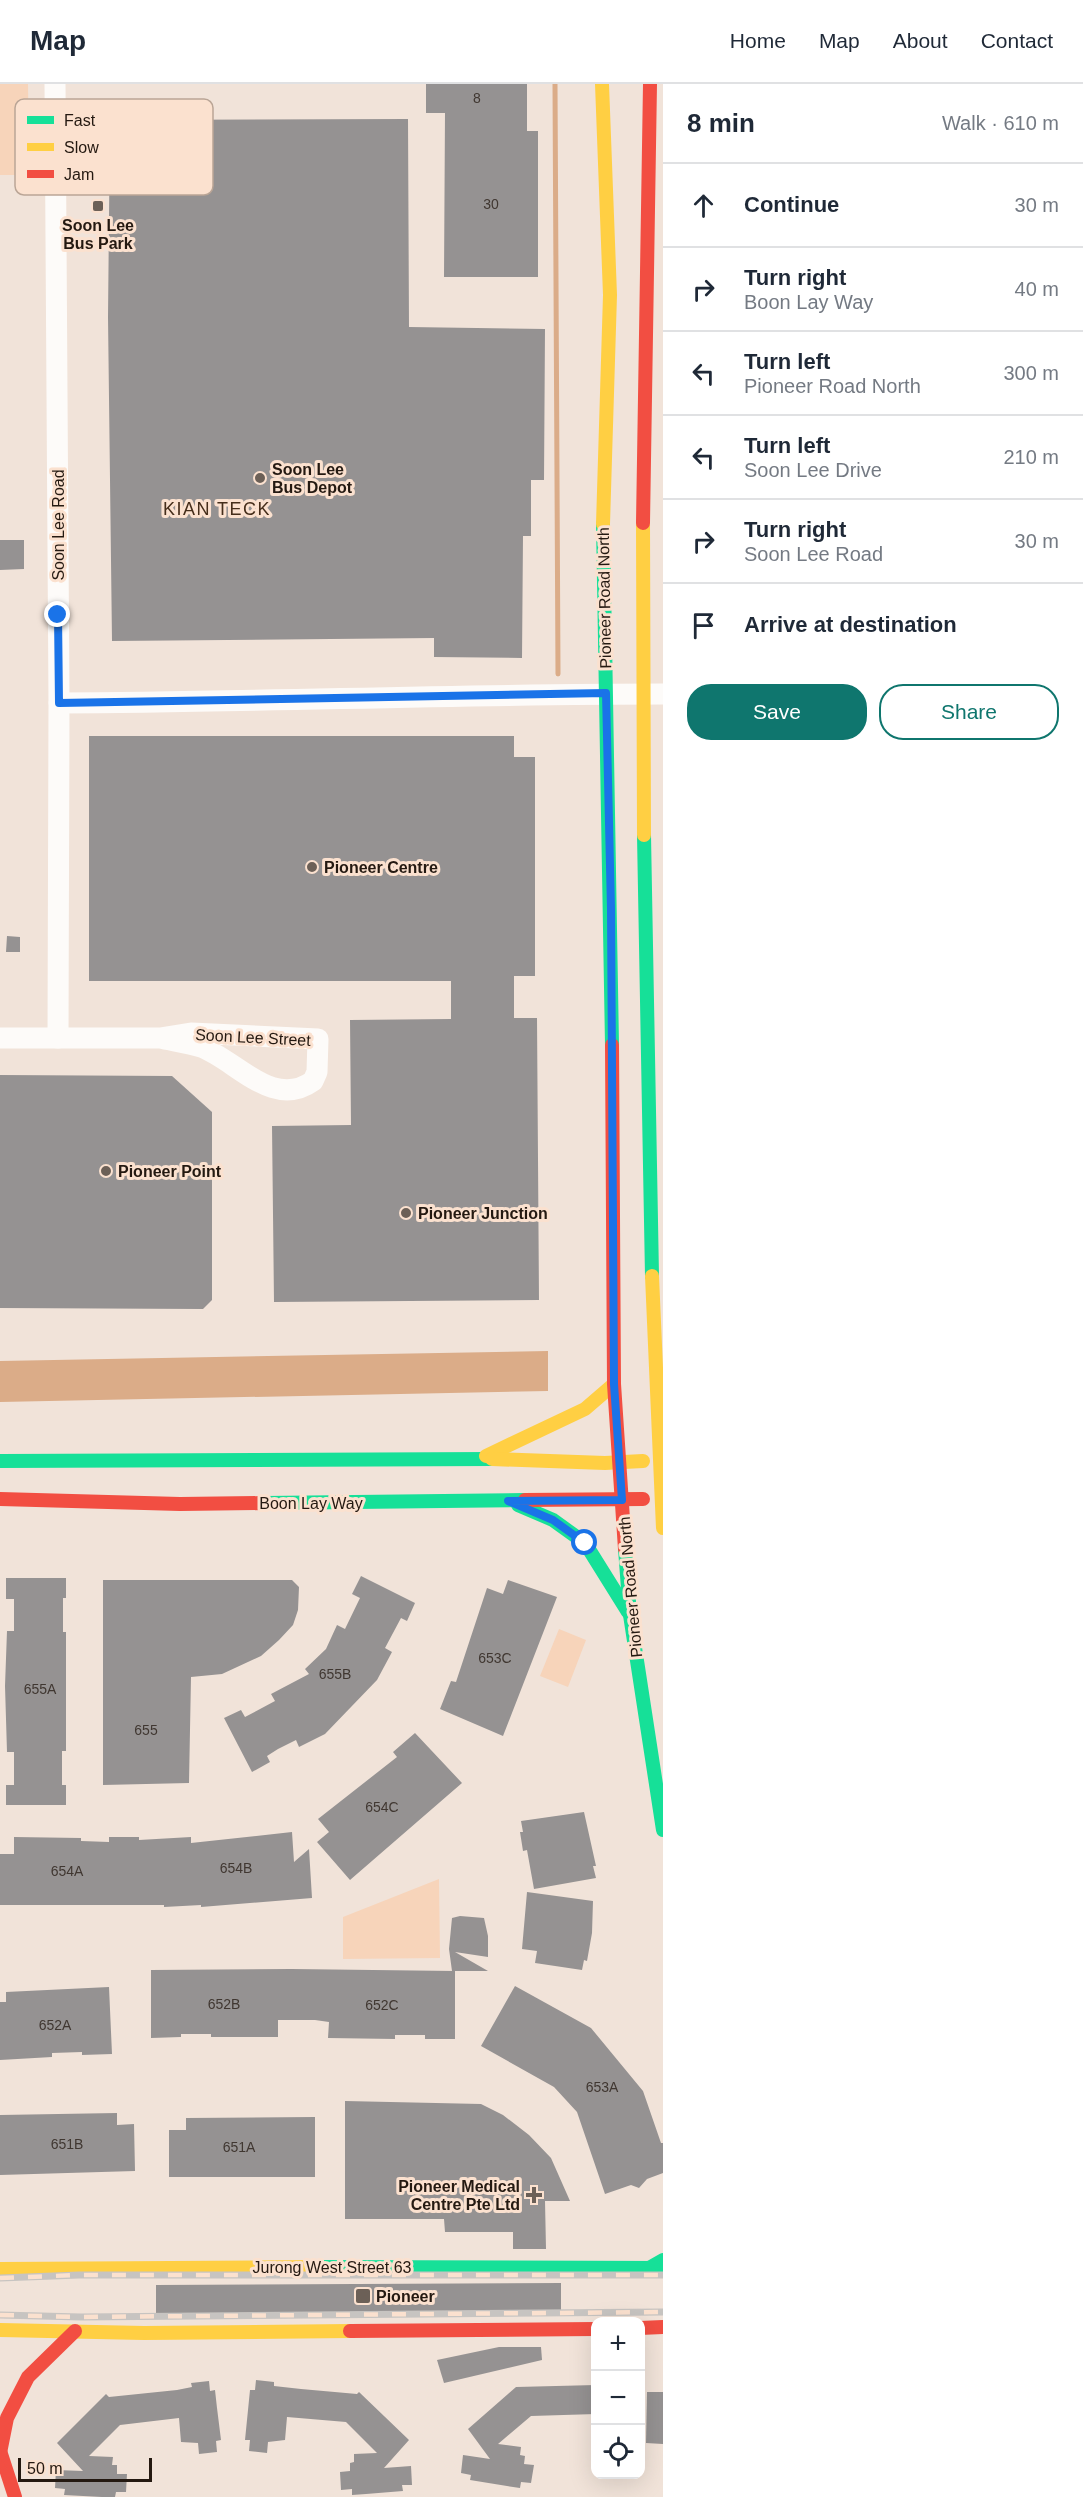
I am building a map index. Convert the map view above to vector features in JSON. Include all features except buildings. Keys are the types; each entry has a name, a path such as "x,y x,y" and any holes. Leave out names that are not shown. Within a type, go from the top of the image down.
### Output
{"main road":[{"name":"Pioneer Road North","path":"602,84 610,295 602,499 611,909 614,1384 630,1615 663,1830"},
{"path":"651,84 655,241 648,1131 654,1349 663,1528"},
{"path":"654,1349 663,1365"},
{"path":"479,1459 520,1442 585,1409 614,1384"},
{"path":"0,1461 479,1459 621,1462 661,1460"},
{"name":"Boon Lay Way","path":"0,1499 180,1504 662,1499"},
{"path":"10,1511 30,1500"},
{"path":"508,1501 553,1520 585,1543 630,1615"},
{"path":"656,2268 663,2260"},
{"name":"Jurong West Street 63","path":"0,2269 550,2266 656,2268"},
{"path":"645,2328 663,2327"},
{"path":"0,2331 144,2333 591,2329"},
{"path":"15,2497 0,2452 7,2418 28,2377 75,2331"}],"street":[{"name":"Soon Lee Road","path":"55,84 55,99"},
{"name":"Soon Lee Road","path":"56,195 59,703 58,1038"},
{"path":"609,240 655,241"},
{"path":"59,703 652,694"},
{"name":"Soon Lee Street","path":"0,1038 160,1038 191,1033 318,1039 317,1072 313,1081 294,1090 273,1088 257,1082 202,1048 160,1038"}],"shaded area":[{"path":"0,84 28,84 28,99 15,99 15,175 0,175"},
{"path":"548,1351 548,1391 0,1402 0,1361"},
{"path":"559,1629 586,1640 568,1687 540,1676"},
{"path":"439,1879 440,1958 343,1959 343,1917"}],"waterway":[{"path":"555,84 558,674"}],"railway":[{"path":"0,2278 79,2275 663,2275"},
{"path":"0,2315 81,2317 663,2312"}],"traffic: fast":[{"path":"603,524 612,1045"},
{"path":"644,835 652,1276"},
{"path":"0,1461 492,1459"},
{"path":"265,1503 525,1500"},
{"path":"518,1505 553,1520 585,1543 628,1612"},
{"path":"625,1549 630,1615 663,1830"},
{"path":"649,2268 663,2260"},
{"path":"321,2267 663,2268"}],"traffic: slow":[{"path":"602,84 610,295 603,524"},
{"path":"643,523 644,835"},
{"path":"652,1276 663,1528"},
{"path":"486,1456 585,1409 614,1384"},
{"path":"492,1459 605,1463 643,1461"},
{"path":"0,2269 321,2267"},
{"path":"0,2330 144,2333 350,2331"}],"traffic: jam":[{"path":"643,523 650,84"},
{"path":"612,1045 614,1384 625,1549"},
{"path":"0,1499 180,1504 265,1503"},
{"path":"525,1500 643,1499"},
{"path":"645,2328 663,2327"},
{"path":"350,2331 591,2329"},
{"path":"0,2453 7,2418 28,2377 75,2331"},
{"path":"0,2451 15,2497"}],"place":[{"name":"Soon Lee Bus Park","path":"98,206"},
{"name":"Soon Lee Bus Depot","path":"260,478"},
{"name":"Pioneer Centre","path":"312,867"},
{"name":"Pioneer Point","path":"106,1171"},
{"name":"Pioneer Junction","path":"406,1213"},
{"name":"Pioneer Medical Centre Pte Ltd","path":"534,2195"},
{"name":"Pioneer","path":"363,2296"}],"district":[{"name":"KIAN TECK","path":"217,509"}],"route":[{"path":"58,615 59,703 606,693 611,909 614,1384 620,1443 622,1500 508,1501 553,1520 585,1543"}]}
